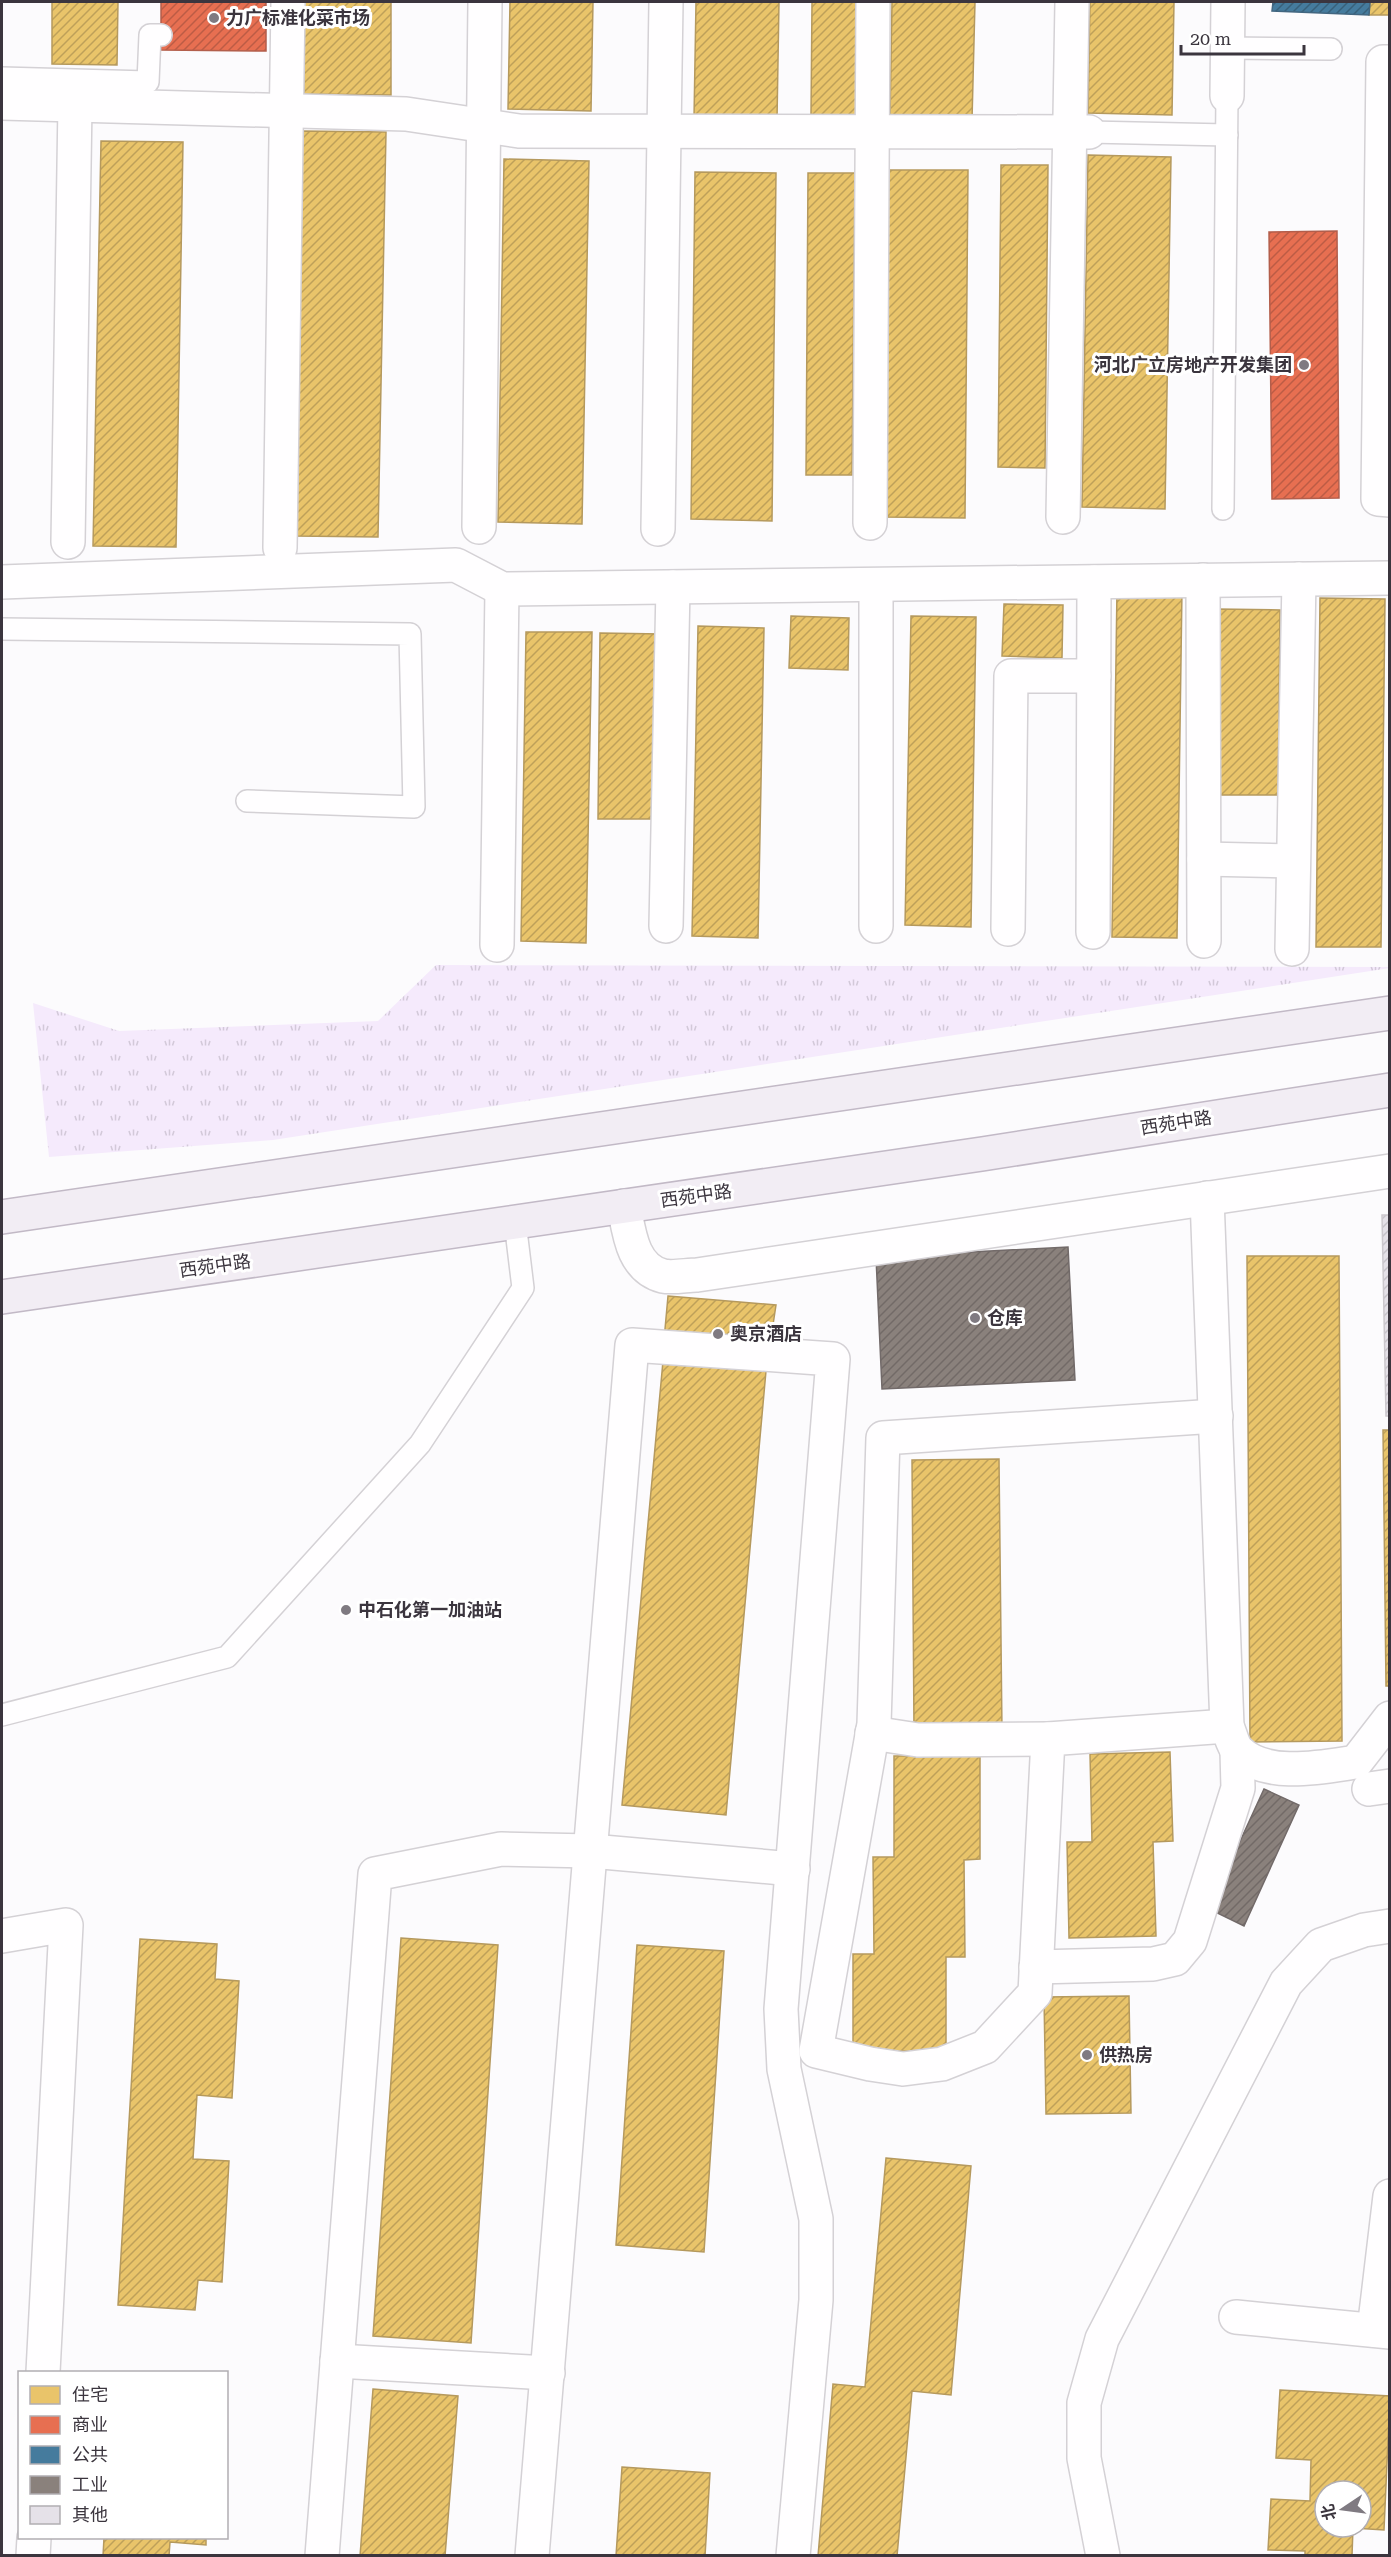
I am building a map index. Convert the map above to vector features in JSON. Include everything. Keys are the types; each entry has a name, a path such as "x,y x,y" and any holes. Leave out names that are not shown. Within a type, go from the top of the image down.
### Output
{"main road":[{"path":"2,1217 1389,1013"},
{"name":"西苑中路","path":"2,1297 982,1154 1389,1090"}],"street":[{"path":"280,548 288,2"},
{"path":"479,527 485,2"},
{"path":"658,529 666,2"},
{"path":"870,523 873,2"},
{"path":"1063,517 1079,132 1072,2"},
{"path":"1227,96 1228,2"},
{"path":"1389,62 1383,62 1378,499 1389,500"},
{"path":"2,103 406,114 519,131 1079,132"},
{"path":"68,543 75,104"},
{"path":"2,582 456,565 502,589 1389,578"},
{"path":"1292,949 1299,579"},
{"path":"1203,580 1204,942"},
{"path":"1093,932 1094,582"},
{"path":"876,585 876,926"},
{"path":"666,926 674,587"},
{"path":"497,945 502,589"},
{"path":"1008,929 1011,676 1094,676"},
{"path":"1204,859 1293,861"},
{"path":"624,1206 631,1242 642,1264 663,1276 697,1275 1389,1171"},
{"path":"1036,1967 1153,1964 1174,1959 1190,1941 1238,1788 1232,1738 1207,1198"},
{"path":"532,2556 632,1345 833,1359 781,2008 784,2069 816,2219 816,2300 793,2556"},
{"path":"1048,1739 1035,1993 985,2047 942,2064 903,2069 816,2051 872,1733 883,1438 1216,1416"},
{"path":"872,1733 918,1740 1232,1738 1262,1765 1303,1770 1356,1762 1389,1718"},
{"path":"322,2556 375,1874 501,1849 591,1851 793,1869"},
{"path":"2,1936 66,1925 43,2371"},
{"path":"1103,2556 1084,2458 1084,2403 1102,2339 1286,1983 1321,1945 1364,1930 1389,1926"},
{"path":"1236,2317 1382,2331 1389,2196"},
{"path":"337,2361 548,2373"},
{"path":"33,2556 34,2539"}],"lane":[{"path":"2,78 148,82 150,35 161,35"},
{"path":"1228,48 1331,49"},
{"path":"1223,509 1227,96"},
{"path":"1079,132 1227,135"},
{"path":"2,629 410,634 414,807 247,801"},
{"path":"2,1715 227,1657 420,1444 524,1288 514,1222"}],"green space":[{"path":"436,965 1390,968 273,1140 49,1157 33,1003 119,1031 378,1021"}],"building: 住宅":[{"path":"52,2 118,2 117,65 52,64"},
{"path":"304,2 391,2 391,95 304,94"},
{"path":"510,2 593,2 591,111 508,109"},
{"path":"696,2 779,2 777,120 694,118"},
{"path":"812,2 858,2 857,116 811,115"},
{"path":"892,2 975,2 972,121 890,119"},
{"path":"1090,2 1174,2 1172,115 1088,113"},
{"path":"1370,2 1390,2 1390,15 1369,15"},
{"path":"302,131 386,132 378,537 295,536"},
{"path":"101,141 183,142 176,547 93,546"},
{"path":"1088,155 1171,157 1165,509 1082,507"},
{"path":"504,159 589,161 582,524 498,522"},
{"path":"1001,165 1048,165 1045,468 998,467"},
{"path":"887,170 968,170 965,518 884,517"},
{"path":"695,172 776,173 772,521 691,519"},
{"path":"808,173 855,173 852,475 806,475"},
{"path":"1117,589 1182,590 1177,938 1112,937"},
{"path":"1320,598 1385,599 1381,947 1316,947"},
{"path":"1004,604 1063,605 1062,658 1002,656"},
{"path":"1217,609 1280,610 1278,795 1216,795"},
{"path":"791,616 849,618 848,670 789,668"},
{"path":"911,616 976,617 971,927 905,925"},
{"path":"698,626 764,628 758,938 692,936"},
{"path":"526,632 592,632 586,943 521,941"},
{"path":"600,633 662,634 661,819 598,819"},
{"path":"1247,1256 1339,1256 1342,1741 1250,1742"},
{"name":"奥京酒店","path":"668,1296 776,1305 766,1371 662,1362"},
{"path":"663,1361 766,1371 726,1815 622,1805"},
{"path":"1383,1430 1390,1430 1390,1686 1386,1686"},
{"path":"999,1459 1002,1731 914,1731 912,1460"},
{"path":"1170,1752 1173,1841 1153,1842 1156,1936 1069,1938 1067,1842 1092,1842 1090,1754"},
{"path":"894,1756 980,1756 980,1859 964,1860 965,1957 946,1957 946,2051 853,2051 853,1954 874,1954 873,1857 894,1857"},
{"path":"401,1938 498,1945 471,2343 373,2336"},
{"path":"140,1939 217,1944 215,1979 239,1981 232,2098 197,2095 193,2159 229,2161 222,2282 198,2280 195,2310 118,2305"},
{"path":"637,1945 724,1951 704,2252 616,2245"},
{"name":"供热房","path":"1129,1996 1131,2113 1046,2114 1044,1997"},
{"path":"886,2158 971,2166 951,2395 912,2391 897,2556 818,2556 833,2384 865,2387"},
{"path":"373,2389 458,2396 445,2556 360,2556"},
{"path":"1280,2390 1390,2396 1384,2530 1373,2529 1373,2479 1313,2479 1313,2539 1353,2539 1352,2556 1305,2556 1305,2551 1268,2550 1271,2499 1310,2501 1311,2460 1276,2458"},
{"path":"622,2467 710,2473 705,2556 616,2556"},
{"path":"104,2539 206,2539 206,2545 170,2542 169,2556 103,2556"}],"building: 商业":[{"name":"力广标准化菜市场","path":"161,2 266,2 266,51 161,50"},
{"name":"河北广立房地产开发集团","path":"1337,231 1339,498 1272,499 1269,232"}],"building: 公共":[{"path":"1273,2 1370,2 1369,15 1272,11"}],"building: 工业":[{"name":"仓库","path":"1068,1247 1075,1380 882,1389 876,1257"},
{"path":"1264,1789 1299,1805 1244,1926 1209,1909"}],"building: 其他":[{"path":"1382,1215 1390,1215 1390,1416 1386,1416"}],"place":[{"name":"力广标准化菜市场","path":"214,18"},
{"name":"河北广立房地产开发集团","path":"1304,365"},
{"name":"仓库","path":"975,1318"},
{"name":"奥京酒店","path":"718,1334"},
{"name":"中石化第一加油站","path":"346,1610"},
{"name":"供热房","path":"1087,2055"}]}
